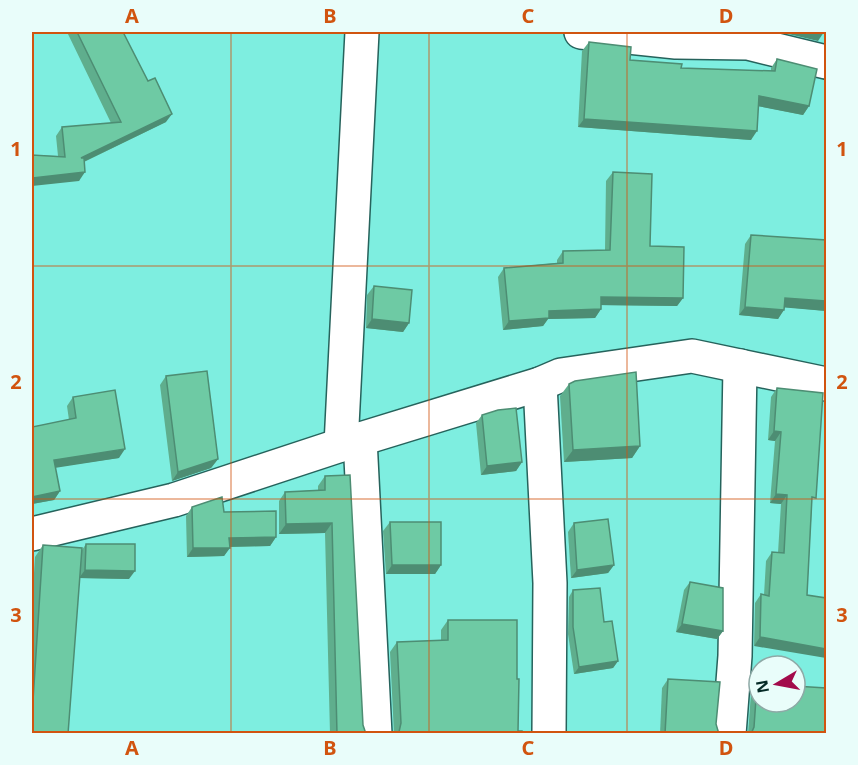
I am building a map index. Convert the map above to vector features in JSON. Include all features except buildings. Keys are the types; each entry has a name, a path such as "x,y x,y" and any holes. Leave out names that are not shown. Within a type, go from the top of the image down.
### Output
{"street":[{"path":"362,32 350,442 375,734"},
{"path":"581,32 676,42 748,43 826,62"},
{"path":"32,534 174,500 350,442 540,384 561,375 692,356 826,384"},
{"path":"729,734 735,656 740,366"},
{"path":"540,384 550,583 549,734"}]}
